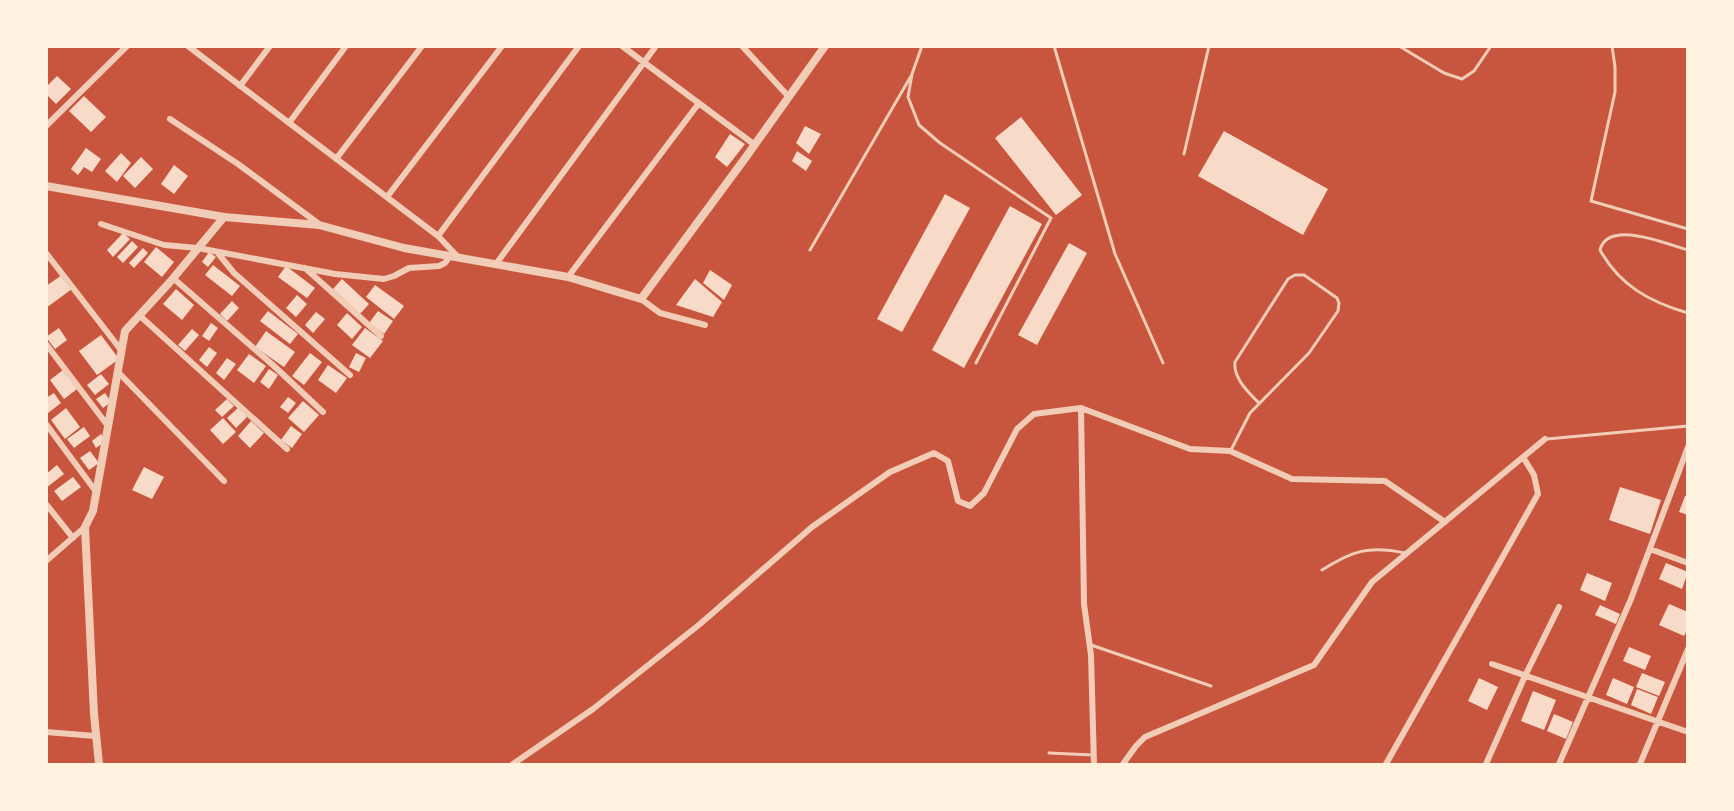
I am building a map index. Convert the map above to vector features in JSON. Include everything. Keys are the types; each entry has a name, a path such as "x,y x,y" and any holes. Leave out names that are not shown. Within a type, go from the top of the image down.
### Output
{"street":[{"path":"46,126 127,46"},
{"path":"188,46 438,236 454,256"},
{"path":"240,86 270,46"},
{"path":"289,123 346,46"},
{"path":"336,159 422,46"},
{"path":"387,197 502,46"},
{"path":"438,236 579,46"},
{"path":"622,46 755,145"},
{"path":"496,264 656,46"},
{"path":"742,46 789,98"},
{"path":"642,299 825,46"},
{"path":"568,277 699,104"},
{"path":"170,119 238,164 320,225"},
{"path":"46,186 224,216 320,225 404,248 568,277 642,299 660,313 705,325"},
{"path":"46,561 85,528 93,511 125,331 224,216"},
{"path":"101,224 164,245 216,251 335,274 390,279 409,268 440,267 454,256"},
{"path":"216,251 234,273 350,375"},
{"path":"46,253 121,350"},
{"path":"305,268 381,336"},
{"path":"173,278 323,412"},
{"path":"139,315 287,449"},
{"path":"46,344 108,426"},
{"path":"118,372 224,481"},
{"path":"1081,408 1084,604 1089,644 1094,765"},
{"path":"513,765 593,709 700,624 812,527 890,472 934,453 948,461 958,501 970,506 984,493 1017,429 1034,414 1081,408 1190,449 1230,451 1292,479 1385,481 1444,522"},
{"path":"46,424 97,493"},
{"path":"1123,765 1145,737 1314,664 1372,582 1545,439"},
{"path":"1559,765 1631,599 1688,447"},
{"path":"1386,765 1538,494 1534,475 1523,457"},
{"path":"46,504 73,538"},
{"path":"85,528 95,736 99,765"},
{"path":"1650,549 1688,563"},
{"path":"1486,765 1525,676 1559,607"},
{"path":"1640,765 1688,649"},
{"path":"1492,664 1688,732"},
{"path":"46,732 95,736"}],"lane":[{"path":"922,46 912,74 908,97 919,125 940,143 1051,218 976,363"},
{"path":"1054,46 1114,254 1162,363"},
{"path":"1184,154 1209,46"},
{"path":"1399,46 1444,73 1462,79 1474,71 1491,46"},
{"path":"1612,46 1615,92 1591,201 1688,229"},
{"path":"810,250 912,74"},
{"path":"1688,249 1634,235 1616,234 1608,237 1600,250 1636,291 1646,298 1688,313"},
{"path":"1230,451 1240,428 1258,404 1309,353 1338,311 1339,303 1336,298 1304,275 1295,275 1288,279 1235,362 1234,370 1237,376 1258,404"},
{"path":"1545,439 1688,426"},
{"path":"1322,570 1351,553 1361,550 1388,549 1407,553"},
{"path":"1089,644 1211,686"},
{"path":"1049,753 1093,755"}],"building":[{"path":"57,76 71,89 56,104 46,94 46,87"},
{"path":"84,96 106,117 91,132 69,111"},
{"path":"1021,117 1082,195 1056,215 995,138"},
{"path":"805,126 821,134 809,154 796,143"},
{"path":"1224,131 1328,189 1303,235 1198,176"},
{"path":"730,134 745,144 727,167 715,157"},
{"path":"86,148 101,159 92,172 84,167 78,175 71,169"},
{"path":"797,151 812,161 806,171 792,161"},
{"path":"121,153 131,163 117,182 105,171"},
{"path":"141,157 153,169 135,188 123,176"},
{"path":"174,165 188,176 174,194 161,184"},
{"path":"945,194 970,208 902,332 877,319"},
{"path":"1010,206 1042,224 964,368 932,350"},
{"path":"123,233 130,239 113,257 107,250"},
{"path":"132,241 138,247 123,263 117,257"},
{"path":"1069,243 1087,253 1037,345 1018,335"},
{"path":"156,247 174,262 162,277 144,262"},
{"path":"143,248 148,253 134,268 129,263"},
{"path":"209,252 216,257 208,267 202,262"},
{"path":"213,265 240,286 232,296 205,275"},
{"path":"286,266 315,288 307,298 278,277"},
{"path":"710,270 732,285 724,300 703,283"},
{"path":"62,275 72,289 46,308 46,286"},
{"path":"342,279 369,304 360,314 333,289"},
{"path":"695,279 722,302 713,317 676,305"},
{"path":"375,285 404,306 394,319 366,297"},
{"path":"176,289 194,305 182,320 163,304"},
{"path":"297,295 307,304 296,317 286,308"},
{"path":"232,301 239,308 227,321 220,314"},
{"path":"268,311 298,334 290,344 260,321"},
{"path":"378,311 393,321 384,334 369,323"},
{"path":"316,312 325,319 313,333 305,325"},
{"path":"347,313 362,327 352,339 337,325"},
{"path":"211,323 218,328 209,341 202,336"},
{"path":"59,328 67,340 55,349 46,337"},
{"path":"365,328 383,341 370,358 352,345"},
{"path":"192,329 199,335 185,351 178,345"},
{"path":"266,331 295,352 284,367 255,347"},
{"path":"101,335 119,359 97,375 79,351"},
{"path":"209,347 217,353 207,367 199,360"},
{"path":"310,353 322,362 304,385 292,376"},
{"path":"356,353 366,358 359,372 349,367"},
{"path":"249,354 266,366 254,383 237,370"},
{"path":"227,358 236,364 224,380 216,373"},
{"path":"328,365 347,378 336,393 318,380"},
{"path":"269,369 278,375 269,389 260,382"},
{"path":"63,370 77,389 64,399 50,380"},
{"path":"101,374 109,384 95,395 87,385"},
{"path":"54,393 61,403 48,413 46,398"},
{"path":"105,393 111,402 103,408 96,399"},
{"path":"288,397 296,403 288,413 280,407"},
{"path":"227,399 234,406 222,417 215,410"},
{"path":"303,401 319,415 304,432 288,418"},
{"path":"239,407 247,417 236,428 227,418"},
{"path":"66,408 80,427 65,439 51,420"},
{"path":"223,418 236,432 223,444 210,430"},
{"path":"251,421 264,433 250,448 238,436"},
{"path":"291,426 302,434 292,448 281,440"},
{"path":"84,427 90,436 74,448 67,439"},
{"path":"101,434 106,441 96,448 92,441"},
{"path":"90,451 99,463 89,470 80,458"},
{"path":"57,465 64,474 46,488 46,474"},
{"path":"144,467 164,477 152,499 132,490"},
{"path":"73,477 81,487 62,501 54,491"},
{"path":"1620,487 1661,500 1650,534 1609,520"},
{"path":"1685,496 1688,497 1688,515 1679,512"},
{"path":"1666,563 1688,572 1682,589 1659,579"},
{"path":"1587,573 1612,583 1605,601 1580,590"},
{"path":"1669,604 1688,612 1688,628 1684,636 1659,625"},
{"path":"1600,605 1620,614 1616,624 1595,615"},
{"path":"1629,647 1651,656 1645,670 1623,661"},
{"path":"1642,673 1665,682 1659,696 1636,687"},
{"path":"1479,678 1498,687 1487,710 1468,701"},
{"path":"1613,678 1634,687 1627,704 1606,695"},
{"path":"1637,689 1658,697 1651,714 1631,705"},
{"path":"1533,691 1556,700 1544,730 1521,721"},
{"path":"1554,714 1573,722 1566,739 1547,731"}]}
